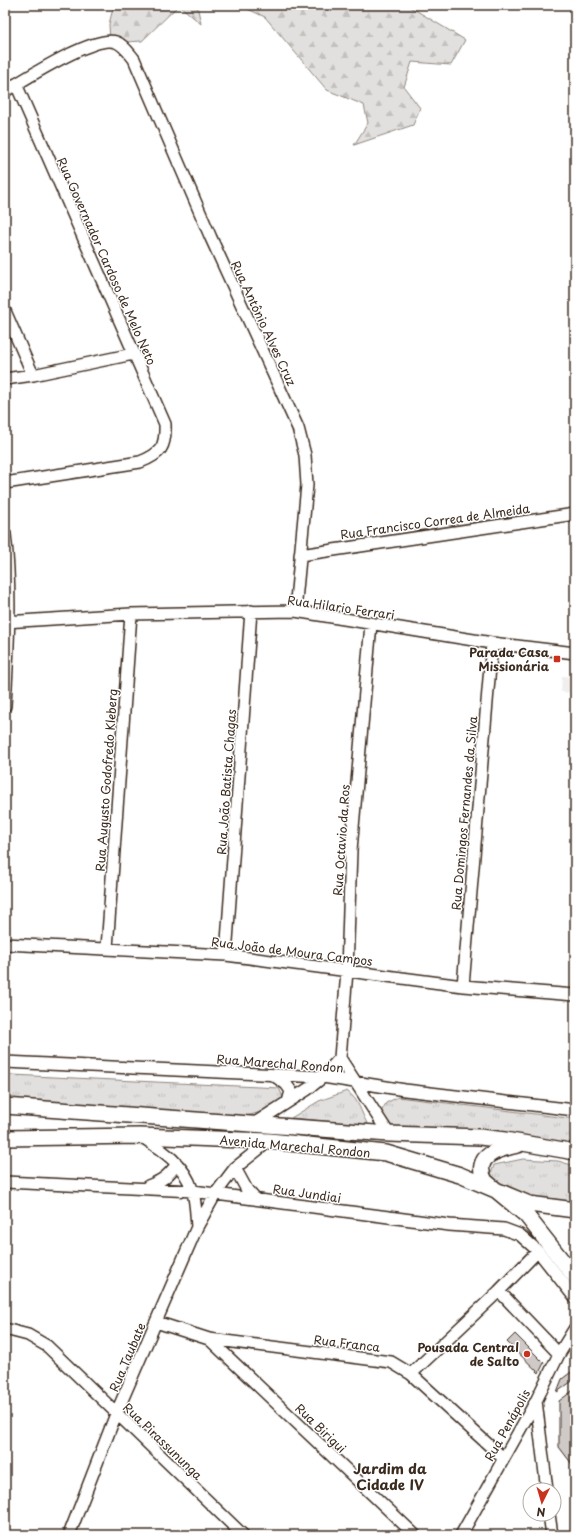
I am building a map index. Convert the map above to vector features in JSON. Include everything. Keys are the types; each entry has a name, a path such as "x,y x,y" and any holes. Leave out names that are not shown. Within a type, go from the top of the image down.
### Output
{"main road":[{"name":"Avenida Marechal Rondon","path":"5,1106 389,1134 480,1137 575,1152"},
{"name":"Avenida Marechal Rondon","path":"5,1138 140,1136 269,1141 386,1153 460,1175 529,1204 575,1210"},
{"path":"527,1144 499,1150 489,1154 485,1159 482,1174 486,1181 526,1215 575,1277"}],"street":[{"name":"Rua Antônio Alves Cruz","path":"16,84 59,59 92,45 108,41 116,42 134,59 210,238 298,428 305,455 306,485 295,611"},
{"path":"5,90 16,84"},
{"name":"Rua Governador Cardoso de Melo Neto","path":"5,483 140,462 153,458 161,450 166,438 165,424 133,354 16,84"},
{"path":"5,310 33,375"},
{"path":"5,379 33,375 133,354"},
{"name":"Rua Francisco Correa de Almeida","path":"300,555 575,514"},
{"path":"5,534 9,564 5,706"},
{"name":"Rua João Batista Chagas","path":"226,955 251,611"},
{"name":"Rua Hilario Ferrari","path":"7,622 131,614 295,611 492,643 575,653"},
{"name":"Rua Augusto Godofredo Kleberg","path":"107,948 131,614"},
{"name":"Rua Octavio da Ros","path":"340,1058 347,971 351,850 371,624"},
{"name":"Rua Domingos Fernandes da Silva","path":"463,986 492,643"},
{"name":"Rua João de Moura Campos","path":"5,944 226,955 463,986 575,995"},
{"path":"252,1125 308,1089 323,1077 340,1058 389,1134"},
{"name":"Rua Marechal Rondon","path":"5,1062 323,1077 405,1090 575,1110"},
{"path":"273,1074 286,1084 291,1091 288,1102"},
{"path":"140,1136 165,1151 187,1177 193,1191 197,1227"},
{"name":"Rua Taubate","path":"68,1535 116,1414 197,1227 216,1193 235,1168 269,1141"},
{"path":"141,1188 160,1182 167,1177 177,1164"},
{"path":"235,1168 244,1185 255,1199"},
{"name":"Rua Jundiai","path":"5,1182 216,1193 449,1225 504,1229 520,1235 538,1251 575,1298"},
{"path":"411,1374 499,1291 538,1251"},
{"path":"499,1291 559,1354"},
{"name":"Rua Franca","path":"156,1322 209,1339 391,1362 411,1374 503,1458"},
{"name":"Rua Penápolis","path":"461,1535 536,1400 559,1354 575,1328"},
{"name":"Rua Pirassununga","path":"6,1332 28,1335 47,1346 243,1535"},
{"name":"Rua Birigui","path":"209,1339 415,1535"},
{"path":"536,1400 545,1482"},
{"path":"550,1522 552,1535"}],"shaded area":[{"path":"562,676 575,677 575,693 561,692"}],"green space":[{"path":"114,5 179,5 142,41 110,43 109,24"},
{"path":"179,5 197,5 201,24"},
{"path":"239,5 407,5 465,40 451,65 412,62 404,87 420,108 413,125 354,145 368,123 364,105 327,90 265,17"},
{"path":"12,1075 279,1088 283,1097 263,1111 239,1117 5,1100 5,1078"},
{"path":"347,1091 357,1102 368,1125 291,1118 319,1101"},
{"path":"398,1097 575,1119 575,1148 388,1127 380,1114 386,1103"},
{"path":"523,1159 558,1161 575,1166 575,1203 525,1197 494,1181 491,1174 494,1165"}],"building":[{"path":"515,1334 544,1363 539,1373 507,1342"},
{"path":"575,1369 575,1379 557,1392 562,1379"},
{"path":"575,1389 575,1468 559,1447 559,1401"}],"place":[{"name":"Parada Casa Missionária","path":"557,659"},
{"name":"Pousada Central de Salto","path":"527,1354"}],"district":[{"name":"Jardim da Cidade IV","path":"390,1476"}]}
